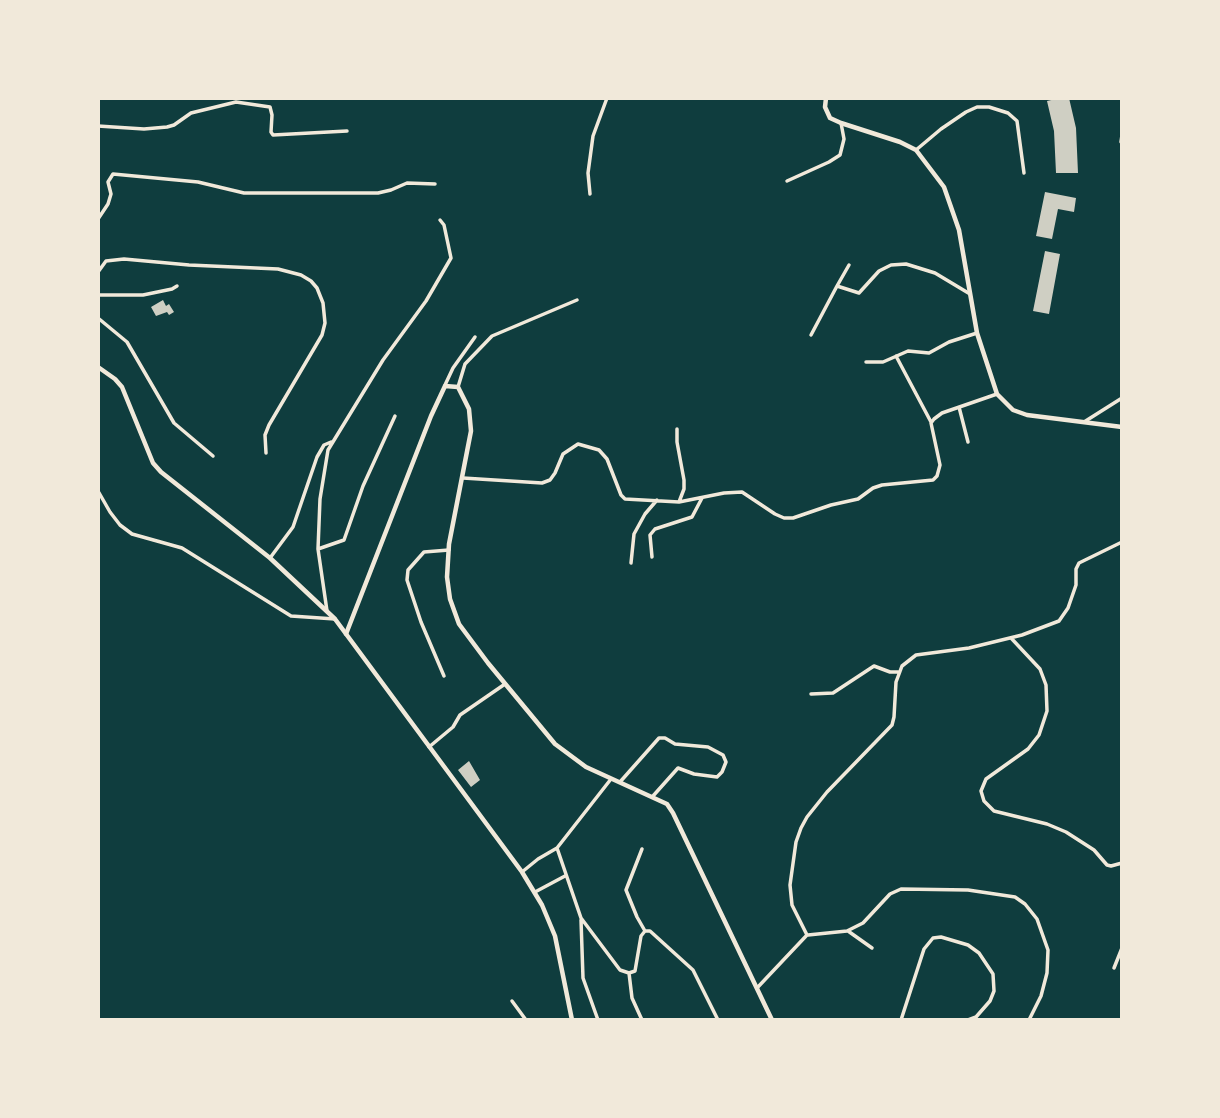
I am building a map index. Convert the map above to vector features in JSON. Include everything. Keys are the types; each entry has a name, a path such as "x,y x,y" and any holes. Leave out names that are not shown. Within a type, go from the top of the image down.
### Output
{"street":[{"path":"226,104 230,98"},
{"path":"590,194 588,173 593,136 607,98"},
{"path":"826,98 827,113 830,117 841,124 880,134 916,150 934,172 952,204 977,334 998,394 1020,413 1122,427"},
{"path":"98,126 144,129 167,127 191,113 226,104 258,104 270,107 273,135 347,131"},
{"path":"916,150 966,112 977,107 989,107 1008,113 1017,121 1024,173"},
{"path":"787,181 840,155 844,139 841,124"},
{"path":"1121,142 1122,135"},
{"path":"98,219 108,204 111,194 108,182 113,174 198,182 244,192 378,193 407,183 435,184"},
{"path":"327,611 318,549 325,462 333,441 383,360 426,300 451,258 452,252 440,220"},
{"path":"98,272 106,261 124,258 189,265 278,269 301,275 311,281 323,303 325,323 322,335 269,425 265,435 266,453"},
{"path":"837,286 859,293 878,271 898,263 935,273 970,294"},
{"path":"811,335 849,265"},
{"path":"98,295 143,295 177,286"},
{"path":"577,300 504,329 492,336 465,364 458,387 469,409 471,431 449,550 447,577 450,599 459,624 555,744 586,767 667,804 772,1020"},
{"path":"98,318 127,342 174,423 213,456"},
{"path":"866,362 883,362 908,351 929,353 949,342 977,334"},
{"path":"346,634 431,416 453,368 475,337"},
{"path":"463,478 542,483 550,480 563,454 578,444 599,450 613,470 622,497 628,500 679,502 742,492 775,514 788,519 858,499 882,485 933,480 940,465 931,423 895,356"},
{"path":"98,367 122,387 153,463 270,558 335,619 522,872 535,892 555,936 572,1020"},
{"path":"445,386 458,387"},
{"path":"931,423 937,416 998,394"},
{"path":"1084,422 1122,398"},
{"path":"959,407 968,442"},
{"path":"318,549 344,540 363,486 395,416"},
{"path":"677,429 684,480 679,502"},
{"path":"270,558 293,527 317,457 324,445 333,441"},
{"path":"98,491 120,525 132,534 182,548 291,617 335,619"},
{"path":"652,557 650,535 654,529 692,517 702,498"},
{"path":"631,563 634,534 645,513 657,500"},
{"path":"807,935 796,915 791,897 790,872 796,842 815,806 892,724 898,672 916,655 969,648 1011,638 1059,621 1068,608 1076,585 1076,569 1079,563 1122,542"},
{"path":"444,676 407,580 408,570 424,552 449,550"},
{"path":"1011,638 1040,669 1048,694 1047,711 1039,735 1028,749 986,779 982,787 984,801 994,811 1066,832 1094,850 1107,865 1122,863"},
{"path":"811,694 833,693 874,666 898,672"},
{"path":"429,747 453,727 460,715 505,684"},
{"path":"620,782 659,738 665,738 675,744 708,747 723,755 726,762 717,777 694,774 678,768 653,796"},
{"path":"522,872 556,849 612,778"},
{"path":"556,849 581,918 620,970 629,973 635,971 641,936 645,930"},
{"path":"642,849 626,890 645,930"},
{"path":"535,892 565,876"},
{"path":"756,989 807,935 847,931 863,923 890,894 901,889 968,890 1015,897 1025,904 1037,919 1048,950 1047,973 1041,996 1028,1020"},
{"path":"581,918 583,978 598,1020"},
{"path":"645,930 650,930 667,944 693,970 718,1020"},
{"path":"847,931 872,948"},
{"path":"901,1020 924,949 933,938 941,937 968,945 979,953 993,974 994,991 990,1001 976,1017 968,1020"},
{"path":"1114,968 1122,948"},
{"path":"629,973 632,998 642,1020"},
{"path":"512,1001 526,1020"}],"building":[{"path":"1069,98 1076,128 1078,173 1056,173 1054,131 1047,101"},
{"path":"1045,192 1076,198 1074,212 1058,209 1052,239 1036,236"},
{"path":"1045,251 1060,254 1049,314 1033,311"},
{"path":"163,300 174,312 156,316 151,307"},
{"path":"469,761 480,780 471,787 458,770"}]}
